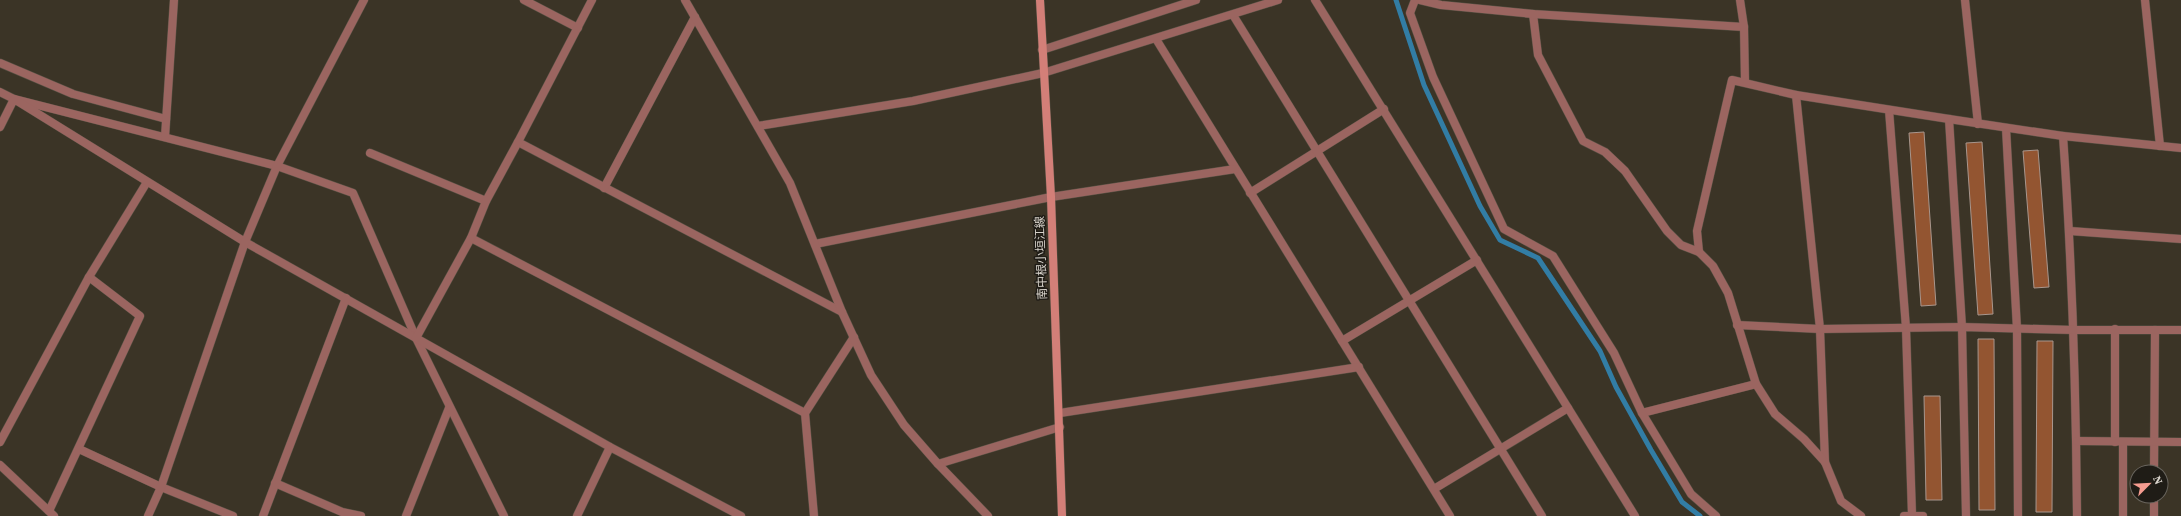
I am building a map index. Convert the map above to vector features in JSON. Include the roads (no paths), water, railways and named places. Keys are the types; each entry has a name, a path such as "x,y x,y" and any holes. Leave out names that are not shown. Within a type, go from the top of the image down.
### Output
{"main road":[{"name":"南中根小垣江線","path":"1040,0 1060,413 1062,516"}],"street":[{"path":"165,137 174,0"},
{"path":"148,516 161,487 245,242 277,166 364,0"},
{"path":"524,0 578,28"},
{"path":"416,338 471,238 486,201 592,0"},
{"path":"685,0 790,183 842,312 871,375 904,425 938,464 988,516"},
{"path":"1042,50 1196,0"},
{"path":"758,126 913,102 1043,73 1278,0"},
{"path":"1315,0 1635,516"},
{"path":"1415,0 1410,13 1433,77 1504,229 1553,256 1614,353 1642,413 1691,494 1716,516"},
{"path":"1420,0 1441,5 1533,14 1744,28"},
{"path":"1740,0 1744,28 1745,82"},
{"path":"1965,0 1978,124"},
{"path":"2145,0 2160,146"},
{"path":"1533,14 1538,55 1583,141 1605,152 1625,171 1667,231 1681,245 1699,252 1713,266 1728,293 1756,384 1775,414 1804,438 1824,462 1841,501 1861,516"},
{"path":"1233,15 1542,516"},
{"path":"604,188 695,17"},
{"path":"1156,38 1234,169 1359,367 1450,516"},
{"path":"0,63 72,94 166,119"},
{"path":"1699,252 1697,231 1732,80 1796,95 1978,124 2063,136 2181,148"},
{"path":"0,92 14,99 245,242 610,447 741,516"},
{"path":"1796,95 1820,328 1824,462"},
{"path":"0,127 14,99"},
{"path":"14,99 277,166 354,193 416,338 449,408 504,516"},
{"path":"1250,194 1384,109"},
{"path":"1889,110 1906,328 1908,515 1923,516"},
{"path":"1948,119 1962,327 1966,516"},
{"path":"2006,128 2017,329 2018,516"},
{"path":"2063,136 2070,231 2074,330 2077,441 2077,516"},
{"path":"518,142 842,312"},
{"path":"370,153 486,201"},
{"path":"815,244 1050,197 1234,169"},
{"path":"0,442 89,277 148,182"},
{"path":"2070,231 2181,239"},
{"path":"471,238 805,413"},
{"path":"1342,342 1477,260"},
{"path":"0,465 50,514 140,316 89,277"},
{"path":"262,516 346,298"},
{"path":"1737,325 1820,328 1962,327 2074,330 2181,330"},
{"path":"2115,329 2123,516"},
{"path":"2154,464 2155,330"},
{"path":"814,516 805,413 854,337"},
{"path":"1060,413 1359,367"},
{"path":"1642,413 1756,384"},
{"path":"406,516 449,408"},
{"path":"1434,490 1568,408"},
{"path":"938,464 1060,427"},
{"path":"2077,441 2181,442"},
{"path":"577,516 610,447"},
{"path":"79,449 161,487 233,516"},
{"path":"275,483 342,512 361,516"},
{"path":"2154,504 2154,516"}],"waterway":[{"path":"1396,0 1424,85 1480,206 1500,240 1538,258 1600,351 1616,387 1682,502 1700,516"}]}
